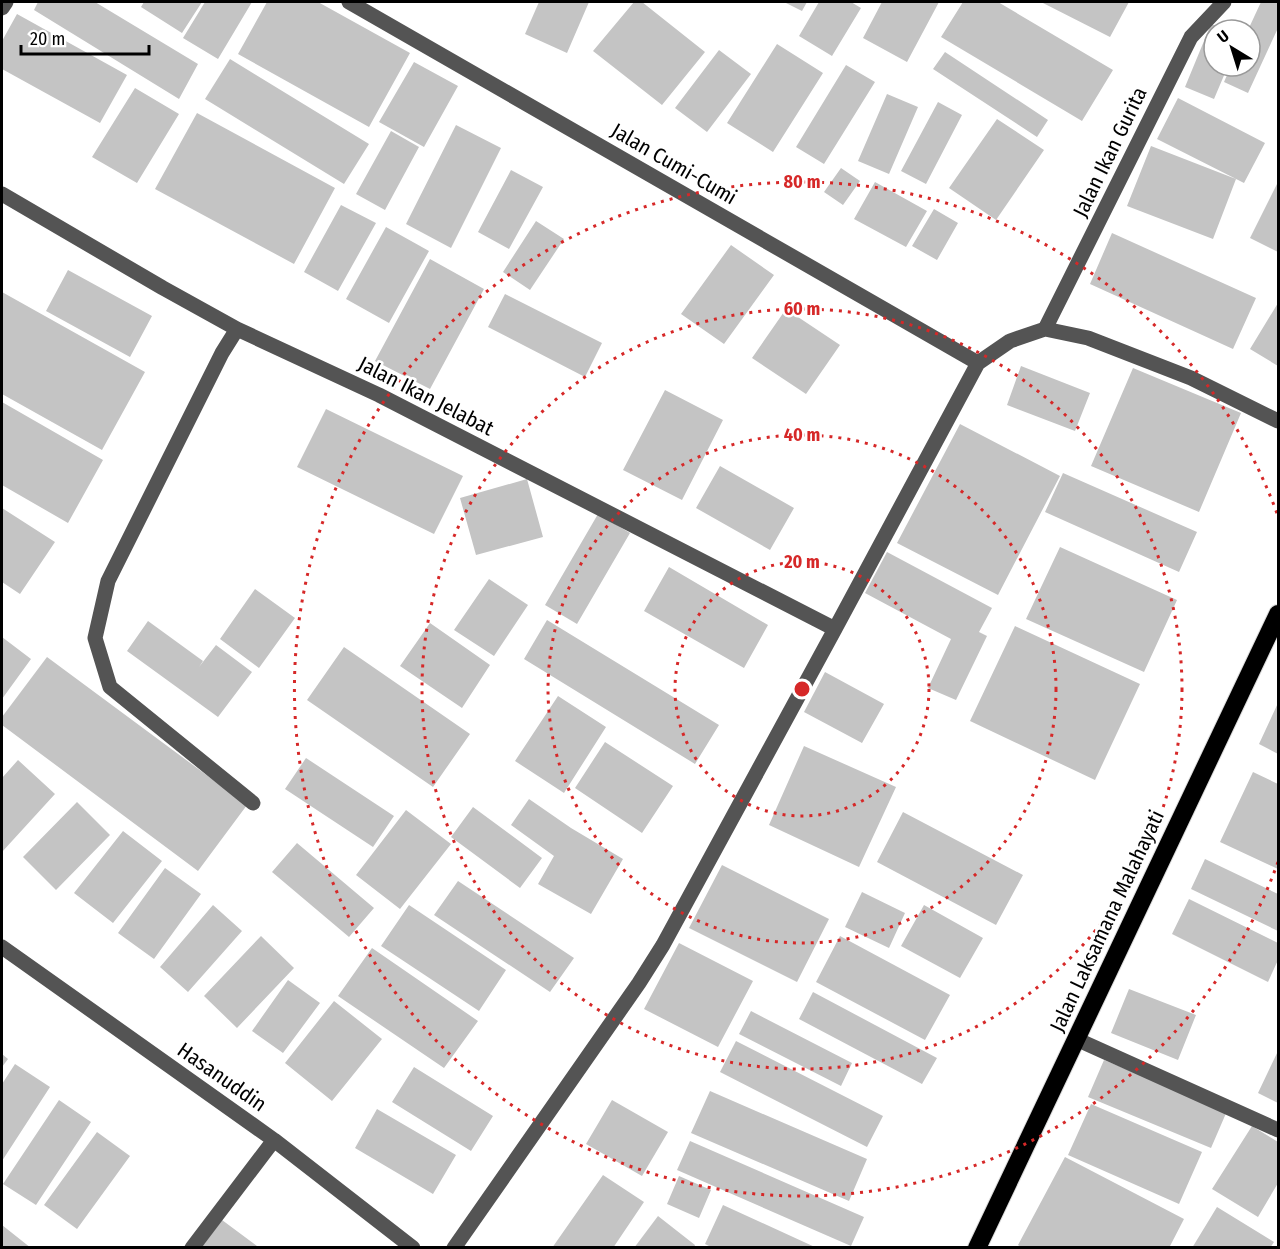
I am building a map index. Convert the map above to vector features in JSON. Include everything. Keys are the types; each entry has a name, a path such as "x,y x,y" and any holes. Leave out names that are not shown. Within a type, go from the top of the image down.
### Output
{"highway":[{"name":"Jalan Laksamana Malahayati","path":"977,1248 1278,614"}],"street":[{"path":"2,8 6,2"},
{"name":"Jalan Cumi-Cumi","path":"349,2 978,363"},
{"name":"Jalan Ikan Gurita","path":"1045,329 1191,37 1224,2"},
{"name":"Jalan Ikan Jelabat","path":"2,194 237,329 379,395 835,629"},
{"path":"237,329 222,353 108,581 95,638 110,687 253,803"},
{"path":"454,1248 639,983 663,945 978,363 1010,341 1045,329 1088,338 1191,378 1278,421"},
{"name":"Hasanuddin","path":"2,946 274,1140 413,1248"},
{"path":"1076,1039 1278,1130"},
{"path":"192,1248 274,1140"}],"building":[{"path":"38,2 95,2 198,64 179,99 34,10"},
{"path":"144,2 202,2 182,33 141,7"},
{"path":"205,2 252,2 218,59 183,38"},
{"path":"267,2 318,2 410,53 369,127 238,54"},
{"path":"539,2 589,2 567,53 525,34"},
{"path":"634,2 642,2 705,52 662,105 593,51"},
{"path":"784,2 807,2 802,11"},
{"path":"819,2 851,2 861,8 832,56 799,36"},
{"path":"882,2 939,2 907,62 863,38"},
{"path":"963,2 998,2 1113,70 1082,121 941,37"},
{"path":"1041,2 1129,2 1110,37"},
{"path":"1261,2 1278,2 1278,28 1262,63 1262,18 1254,18"},
{"path":"17,14 127,75 100,123 2,69 2,41"},
{"path":"777,44 823,73 773,152 727,123"},
{"path":"1202,46 1202,78 1223,78 1214,99 1185,87"},
{"path":"719,50 751,74 707,132 675,108"},
{"path":"945,52 1048,120 1037,137 933,69"},
{"path":"230,59 369,144 344,184 205,99"},
{"path":"414,62 458,86 424,147 379,122"},
{"path":"846,65 875,82 824,164 796,147"},
{"path":"1226,78 1255,78 1248,93 1224,82"},
{"path":"135,88 179,114 137,183 92,157"},
{"path":"887,94 918,107 889,174 858,161"},
{"path":"1178,98 1265,143 1244,183 1157,139"},
{"path":"938,102 962,115 926,184 901,171"},
{"path":"197,113 335,188 294,264 155,189"},
{"path":"997,119 1044,150 996,220 949,188"},
{"path":"456,125 501,148 451,248 406,224"},
{"path":"391,131 419,147 385,210 356,194"},
{"path":"1151,146 1236,179 1213,239 1127,206"},
{"path":"841,168 860,181 843,205 824,192"},
{"path":"511,170 543,187 509,249 478,232"},
{"path":"875,182 927,211 906,247 854,219"},
{"path":"1278,182 1278,252 1250,238"},
{"path":"341,205 376,223 338,291 304,272"},
{"path":"934,209 958,223 937,260 912,246"},
{"path":"536,221 564,239 530,290 503,272"},
{"path":"386,227 429,251 389,323 346,299"},
{"path":"1112,233 1256,298 1233,349 1090,284"},
{"path":"731,245 774,275 724,344 681,314"},
{"path":"430,259 484,289 430,389 375,361"},
{"path":"68,270 152,316 130,357 46,311"},
{"path":"2,292 145,372 102,450 2,394"},
{"path":"505,294 602,343 585,377 488,327"},
{"path":"1278,303 1278,366 1250,349"},
{"path":"786,309 840,345 806,394 752,358"},
{"path":"1021,366 1090,393 1075,431 1007,405"},
{"path":"1133,368 1241,413 1199,512 1091,466"},
{"path":"665,390 723,420 682,500 623,470"},
{"path":"2,402 103,460 68,523 2,485"},
{"path":"326,409 463,476 434,534 297,467"},
{"path":"960,424 1060,476 998,595 897,543"},
{"path":"720,466 794,508 770,550 696,508"},
{"path":"1063,473 1197,532 1179,572 1045,512"},
{"path":"527,479 543,537 476,555 460,498"},
{"path":"2,508 55,542 20,594 2,582"},
{"path":"598,514 630,533 577,624 545,605"},
{"path":"1060,547 1177,600 1144,672 1026,619"},
{"path":"887,552 992,608 979,632 987,636 956,700 928,688 951,639 865,593"},
{"path":"669,567 768,625 744,668 644,611"},
{"path":"489,579 528,605 494,656 454,630"},
{"path":"255,589 295,618 259,668 220,639"},
{"path":"547,620 719,725 695,764 524,659"},
{"path":"148,621 203,661 199,667 216,645 252,672 218,717 127,651"},
{"path":"430,623 490,665 462,708 400,666"},
{"path":"1015,626 1140,684 1095,780 970,721"},
{"path":"2,637 31,659 2,699"},
{"path":"344,647 470,734 433,787 307,700"},
{"path":"47,657 247,805 198,871 2,725 2,717"},
{"path":"825,672 884,704 862,743 804,712"},
{"path":"558,696 606,727 564,793 515,761"},
{"path":"1278,703 1278,754 1259,744"},
{"path":"605,742 673,786 642,833 575,788"},
{"path":"804,746 896,787 859,867 769,825"},
{"path":"306,758 394,816 373,847 285,789"},
{"path":"18,760 55,794 2,852 2,778"},
{"path":"1253,772 1278,784 1278,869 1220,842"},
{"path":"529,799 571,828 623,859 591,914 538,884 554,856 511,825"},
{"path":"77,802 110,835 56,890 23,857"},
{"path":"473,807 542,858 520,888 451,837"},
{"path":"406,810 451,844 400,909 356,875"},
{"path":"903,812 1023,875 996,925 877,862"},
{"path":"123,831 162,861 113,923 74,893"},
{"path":"297,843 374,908 349,937 272,872"},
{"path":"1205,859 1278,894 1278,931 1191,889"},
{"path":"722,865 829,919 797,982 689,928"},
{"path":"165,868 201,894 154,959 118,933"},
{"path":"458,881 574,958 550,992 434,915"},
{"path":"862,892 905,913 889,948 845,927"},
{"path":"1189,899 1278,943 1278,960 1268,982 1172,934"},
{"path":"213,905 242,931 188,992 160,967"},
{"path":"409,905 506,970 479,1011 381,946"},
{"path":"924,905 983,938 960,978 901,946"},
{"path":"261,936 294,968 237,1028 204,996"},
{"path":"840,936 950,995 925,1040 816,982"},
{"path":"679,943 753,981 718,1047 644,1009"},
{"path":"372,948 478,1021 444,1068 338,996"},
{"path":"288,980 320,1003 283,1053 252,1031"},
{"path":"1129,989 1196,1015 1178,1060 1111,1033"},
{"path":"813,992 937,1058 922,1084 799,1019"},
{"path":"334,1001 382,1039 332,1101 285,1063"},
{"path":"751,1011 852,1063 841,1086 739,1034"},
{"path":"736,1041 883,1116 867,1147 720,1072"},
{"path":"1278,1051 1278,1103 1258,1093"},
{"path":"2,1054 8,1059 2,1067"},
{"path":"1104,1060 1227,1111 1211,1148 1088,1097"},
{"path":"15,1064 50,1087 2,1161 2,1084"},
{"path":"414,1067 493,1116 471,1151 392,1102"},
{"path":"710,1091 867,1159 849,1201 691,1133"},
{"path":"59,1100 91,1122 36,1205 3,1184"},
{"path":"612,1100 668,1132 642,1176 586,1144"},
{"path":"1091,1104 1202,1152 1179,1204 1068,1155"},
{"path":"377,1109 456,1155 433,1194 355,1148"},
{"path":"1252,1126 1278,1142 1278,1183 1258,1217 1212,1189"},
{"path":"97,1132 130,1156 77,1229 44,1205"},
{"path":"690,1141 864,1217 851,1246 677,1170"},
{"path":"1065,1157 1184,1219 1169,1248 1022,1248 1018,1245"},
{"path":"603,1175 644,1202 613,1248 552,1248"},
{"path":"679,1176 711,1190 699,1218 667,1204"},
{"path":"723,1205 817,1248 713,1248 705,1244"},
{"path":"1217,1207 1274,1242 1270,1248 1192,1248"},
{"path":"658,1216 695,1245 694,1248 634,1248"},
{"path":"222,1220 257,1246 256,1248 201,1248"},
{"path":"2,1225 31,1248 2,1248"}]}
